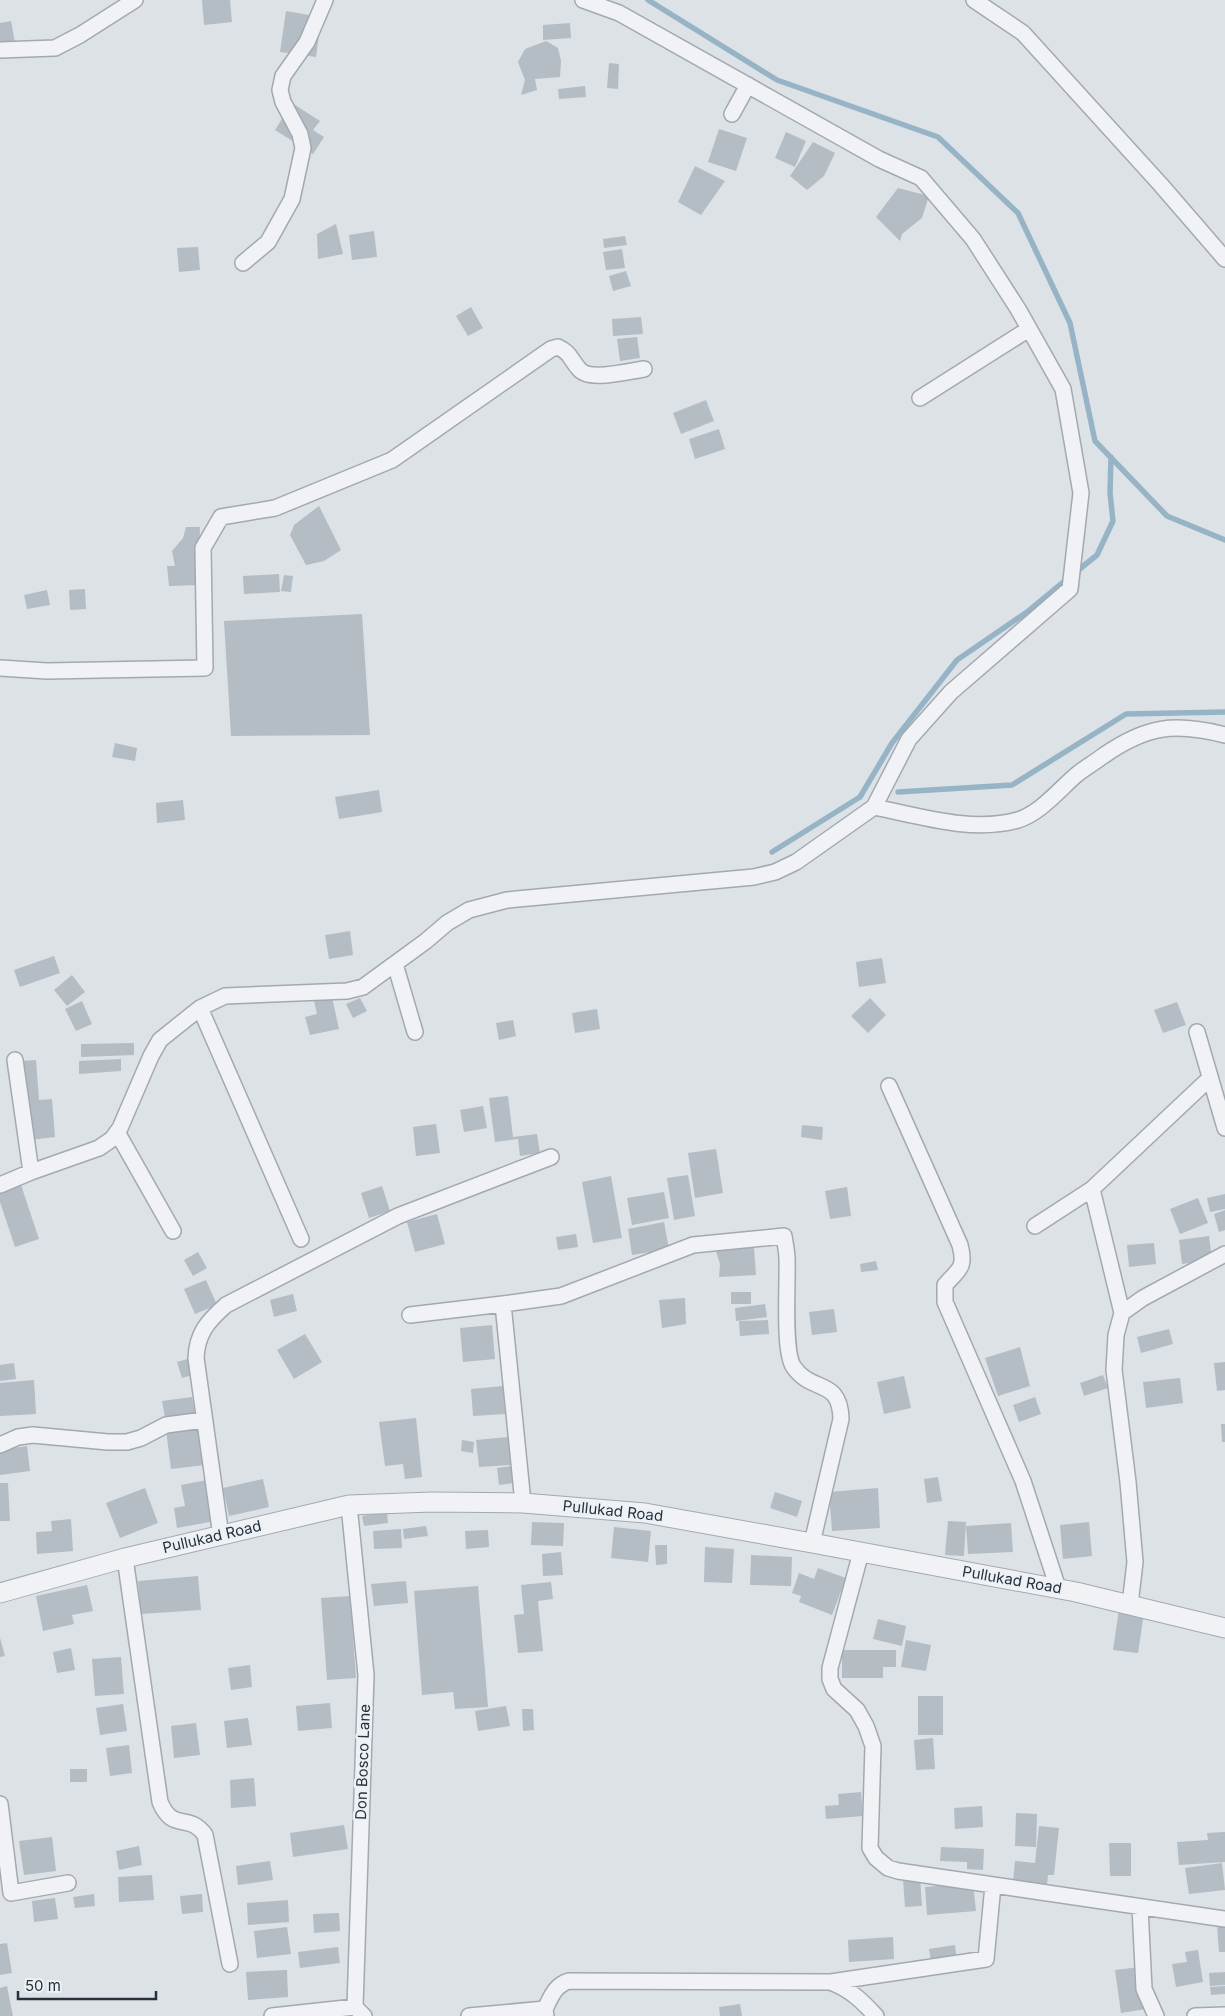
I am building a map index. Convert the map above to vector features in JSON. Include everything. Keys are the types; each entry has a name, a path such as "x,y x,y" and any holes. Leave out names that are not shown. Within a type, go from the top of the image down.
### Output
{"street":[{"path":"0,50 54,48 80,35 135,0"},
{"path":"243,263 268,242 292,199 303,148 300,134 283,102 280,90 282,76 307,42 325,0"},
{"path":"0,1185 99,1148 117,1132 160,1040 200,1008 225,996 347,991 363,987 426,941 446,923 469,910 507,900 754,877 774,872 796,862 874,808 909,739 951,692 1070,589 1081,493 1063,389 1029,329 973,239 921,178 879,160 619,12 584,0"},
{"path":"974,0 1023,33 1161,185 1225,259"},
{"path":"732,114 748,86"},
{"path":"920,398 1029,329"},
{"path":"0,668 46,671 204,668 204,548 221,517 276,508 392,460 551,348 558,346 568,352 580,371 590,376 644,369"},
{"path":"874,808 965,824 996,824 1020,819 1051,800 1076,775 1117,746 1140,734 1160,728 1178,727 1225,735"},
{"path":"395,964 415,1032"},
{"path":"200,1008 301,1239"},
{"path":"1197,1032 1225,1128"},
{"path":"14,1060 31,1172"},
{"path":"1035,1226 1092,1189 1210,1078"},
{"path":"890,1086 960,1245 964,1260 961,1268 945,1285 945,1302 1023,1481 1058,1588"},
{"path":"117,1132 173,1232"},
{"path":"221,1536 196,1358 197,1342 210,1322 226,1306 398,1216 551,1157"},
{"path":"1092,1189 1122,1313 1116,1336 1114,1370 1128,1482 1135,1562 1130,1605"},
{"path":"410,1315 560,1296 693,1245 784,1236 787,1257 788,1342 793,1365 807,1380 828,1390 837,1397 841,1408 841,1419 812,1543"},
{"path":"1122,1313 1143,1298 1225,1254"},
{"path":"503,1304 523,1502"},
{"path":"0,1445 18,1437 33,1435 127,1442 142,1438 166,1425 204,1420"},
{"name":"Pullukad Road","path":"0,1593 125,1558 350,1505 432,1502 523,1502 645,1513 1058,1588 1225,1628"},
{"name":"Don Bosco Lane","path":"350,1505 366,1675 359,2011"},
{"path":"861,1552 830,1668 830,1678 834,1689 857,1710 866,1726 872,1746 870,1848 876,1858 888,1868 898,1872 1225,1919"},
{"path":"125,1558 160,1802 165,1815 174,1820 200,1827 205,1835 230,1964"},
{"path":"0,1804 11,1893 68,1884"},
{"path":"469,2016 545,2013 555,1990 562,1983 569,1981 830,1982 986,1959 993,1885"},
{"path":"1140,1907 1144,1990 1156,2016"},
{"path":"830,1982 845,1988 857,1996 876,2016"},
{"path":"272,2016 359,2011"},
{"path":"1195,2016 1225,2014"}],"building":[{"path":"202,0 230,0 232,22 204,25"},
{"path":"286,11 309,15 307,26 320,28 316,57 280,52"},
{"path":"11,21 16,48 0,51 0,23"},
{"path":"570,23 571,38 543,40 543,25"},
{"path":"546,41 558,48 561,61 560,77 535,79 537,90 521,95 525,80 518,62 525,49"},
{"path":"609,63 619,64 618,89 607,88"},
{"path":"585,86 586,97 559,99 558,89"},
{"path":"292,103 320,121 313,130 324,137 313,154 275,130"},
{"path":"719,129 747,138 736,171 708,162"},
{"path":"786,132 806,141 795,167 775,158"},
{"path":"813,142 835,153 824,176 807,190 790,176"},
{"path":"695,166 725,181 701,215 678,202"},
{"path":"898,188 929,196 922,218 902,234 900,241 876,217"},
{"path":"336,224 343,254 318,259 317,234"},
{"path":"374,231 377,257 352,260 349,235"},
{"path":"625,236 627,245 604,248 603,239"},
{"path":"198,247 200,270 179,272 177,248"},
{"path":"622,249 625,268 606,270 603,252"},
{"path":"626,271 631,286 613,291 609,276"},
{"path":"471,307 483,328 468,336 456,316"},
{"path":"641,317 643,334 613,336 612,319"},
{"path":"637,337 640,358 620,361 617,339"},
{"path":"706,400 714,421 681,434 673,413"},
{"path":"719,429 725,449 695,459 689,439"},
{"path":"319,506 341,550 324,561 306,565 290,535 294,525"},
{"path":"186,527 200,527 198,585 169,586 167,566 175,566 172,551 183,538"},
{"path":"279,574 280,592 244,594 243,576"},
{"path":"284,575 293,576 291,592 281,591"},
{"path":"85,589 86,609 70,610 69,590"},
{"path":"47,590 50,605 27,609 24,595"},
{"path":"362,614 370,735 231,736 224,621"},
{"path":"115,743 137,748 135,761 112,757"},
{"path":"379,790 382,812 339,819 335,797"},
{"path":"183,800 185,820 157,823 156,803"},
{"path":"350,931 353,955 329,959 325,935"},
{"path":"54,956 60,973 20,987 14,970"},
{"path":"882,958 886,983 859,987 856,962"},
{"path":"72,975 85,992 67,1006 54,990"},
{"path":"332,997 339,1029 310,1035 305,1017 317,1014 314,1001"},
{"path":"360,998 367,1011 353,1018 346,1004"},
{"path":"870,998 886,1015 868,1033 851,1016"},
{"path":"82,1001 92,1024 76,1031 65,1009"},
{"path":"1177,1002 1186,1025 1163,1033 1154,1010"},
{"path":"597,1009 600,1029 575,1033 572,1013"},
{"path":"513,1020 516,1036 499,1040 496,1023"},
{"path":"134,1043 134,1055 81,1057 81,1044"},
{"path":"121,1059 121,1071 79,1074 79,1061"},
{"path":"36,1060 39,1100 52,1099 55,1137 29,1140 21,1061"},
{"path":"508,1096 513,1137 537,1134 540,1153 520,1156 518,1139 495,1142 489,1098"},
{"path":"483,1106 487,1128 464,1132 460,1110"},
{"path":"436,1124 440,1153 416,1156 413,1127"},
{"path":"802,1125 823,1127 822,1140 801,1137"},
{"path":"716,1149 723,1193 695,1198 688,1153"},
{"path":"688,1175 695,1216 674,1220 667,1178"},
{"path":"611,1176 622,1238 593,1243 582,1182"},
{"path":"20,1182 39,1239 15,1247 0,1202 0,1189"},
{"path":"382,1186 390,1211 369,1218 361,1193"},
{"path":"847,1187 851,1216 830,1219 825,1191"},
{"path":"664,1192 669,1218 632,1225 627,1198"},
{"path":"1225,1194 1225,1209 1210,1212 1207,1198"},
{"path":"1198,1198 1208,1223 1180,1234 1170,1209"},
{"path":"1225,1210 1225,1230 1219,1232 1214,1214"},
{"path":"437,1214 445,1244 415,1252 407,1222"},
{"path":"664,1222 669,1249 632,1255 628,1229"},
{"path":"576,1234 578,1247 558,1250 556,1237"},
{"path":"1209,1236 1212,1260 1182,1264 1179,1240"},
{"path":"1154,1243 1156,1264 1129,1267 1127,1245"},
{"path":"754,1247 756,1275 719,1277 720,1264 716,1251"},
{"path":"198,1252 207,1268 193,1276 184,1260"},
{"path":"876,1261 878,1270 861,1272 860,1264"},
{"path":"206,1280 217,1305 195,1314 184,1289"},
{"path":"731,1292 751,1292 751,1304 731,1304"},
{"path":"293,1294 297,1311 274,1317 270,1300"},
{"path":"685,1298 686,1324 662,1328 659,1300"},
{"path":"765,1304 767,1317 736,1321 735,1308"},
{"path":"834,1309 837,1332 812,1335 809,1312"},
{"path":"768,1320 769,1334 740,1336 739,1321"},
{"path":"492,1325 495,1359 463,1362 460,1328"},
{"path":"1169,1329 1173,1344 1141,1353 1137,1337"},
{"path":"305,1334 322,1362 294,1379 277,1350"},
{"path":"1020,1347 1030,1386 998,1396 985,1358"},
{"path":"191,1358 196,1374 182,1378 177,1362"},
{"path":"1225,1362 1225,1390 1217,1391 1214,1363"},
{"path":"14,1363 16,1379 0,1381 0,1365"},
{"path":"1103,1375 1108,1388 1084,1396 1080,1383"},
{"path":"904,1376 911,1408 884,1414 877,1382"},
{"path":"1180,1378 1183,1403 1146,1408 1143,1382"},
{"path":"34,1380 36,1414 0,1416 0,1383"},
{"path":"503,1386 505,1414 473,1416 471,1389"},
{"path":"192,1397 195,1413 165,1418 162,1401"},
{"path":"1035,1397 1041,1414 1019,1422 1013,1405"},
{"path":"416,1418 422,1477 405,1479 403,1464 385,1466 379,1422"},
{"path":"1221,1424 1225,1424 1225,1442 1222,1442"},
{"path":"199,1426 204,1465 171,1469 166,1430"},
{"path":"508,1437 511,1465 479,1467 476,1440"},
{"path":"462,1440 474,1442 473,1453 461,1451"},
{"path":"27,1446 30,1471 0,1475 0,1450"},
{"path":"511,1466 513,1483 499,1485 497,1468"},
{"path":"938,1477 942,1501 927,1503 924,1479"},
{"path":"263,1479 269,1507 229,1516 223,1488"},
{"path":"207,1480 215,1521 177,1528 174,1508 185,1506 181,1485"},
{"path":"0,1483 8,1483 10,1521 0,1521"},
{"path":"145,1488 158,1523 120,1538 106,1503"},
{"path":"878,1488 880,1528 832,1531 829,1492"},
{"path":"775,1492 802,1501 797,1517 770,1508"},
{"path":"387,1512 388,1523 364,1526 362,1516"},
{"path":"71,1519 73,1551 37,1554 36,1532 52,1531 51,1521"},
{"path":"948,1521 966,1522 964,1556 945,1555"},
{"path":"532,1522 564,1523 563,1546 531,1545"},
{"path":"1089,1522 1092,1556 1063,1559 1060,1525"},
{"path":"1011,1523 1013,1552 968,1554 966,1526"},
{"path":"426,1526 428,1536 404,1539 403,1529"},
{"path":"614,1527 651,1531 648,1562 611,1558"},
{"path":"401,1529 402,1548 374,1549 373,1531"},
{"path":"488,1530 489,1547 466,1549 465,1531"},
{"path":"655,1545 667,1545 667,1564 656,1565"},
{"path":"705,1547 734,1549 732,1583 704,1582"},
{"path":"561,1552 563,1575 543,1576 542,1554"},
{"path":"751,1555 792,1557 791,1586 750,1585"},
{"path":"818,1568 846,1578 832,1615 799,1602 801,1596 792,1593 799,1573 814,1579"},
{"path":"198,1576 201,1610 141,1614 138,1581"},
{"path":"406,1581 408,1603 374,1606 371,1584"},
{"path":"551,1582 553,1599 538,1601 543,1651 518,1653 514,1615 524,1614 521,1585"},
{"path":"87,1585 93,1611 72,1615 74,1624 43,1631 36,1596"},
{"path":"478,1586 488,1707 455,1709 453,1692 422,1695 414,1591"},
{"path":"350,1596 356,1678 327,1680 321,1598"},
{"path":"1119,1609 1144,1613 1138,1653 1113,1650"},
{"path":"878,1619 906,1626 902,1646 873,1639"},
{"path":"0,1638 5,1656 0,1657"},
{"path":"906,1640 931,1645 926,1671 901,1667"},
{"path":"71,1648 75,1670 57,1673 53,1652"},
{"path":"842,1650 896,1650 896,1667 883,1667 883,1678 842,1678"},
{"path":"121,1657 124,1694 95,1696 92,1659"},
{"path":"250,1665 252,1687 231,1690 228,1668"},
{"path":"918,1696 943,1696 943,1735 918,1735"},
{"path":"330,1703 332,1728 298,1731 296,1706"},
{"path":"123,1704 127,1731 100,1735 96,1708"},
{"path":"506,1706 510,1726 478,1731 475,1711"},
{"path":"522,1709 533,1709 534,1730 523,1731"},
{"path":"248,1718 252,1745 227,1748 224,1721"},
{"path":"196,1723 200,1755 174,1758 171,1726"},
{"path":"933,1738 935,1769 916,1770 914,1740"},
{"path":"129,1745 132,1773 110,1776 106,1748"},
{"path":"70,1769 87,1769 87,1782 70,1782"},
{"path":"254,1778 256,1806 231,1808 230,1780"},
{"path":"861,1792 863,1816 826,1819 825,1806 839,1805 838,1794"},
{"path":"982,1806 983,1827 955,1829 954,1808"},
{"path":"1016,1813 1037,1814 1036,1847 1015,1846"},
{"path":"344,1825 348,1849 293,1857 290,1833"},
{"path":"1039,1826 1059,1828 1054,1875 1048,1875 1047,1886 1013,1882 1015,1861 1035,1863"},
{"path":"1225,1832 1225,1862 1179,1865 1177,1842 1208,1840 1207,1833"},
{"path":"52,1837 56,1871 24,1875 19,1841"},
{"path":"1109,1843 1131,1843 1131,1876 1110,1876"},
{"path":"139,1846 142,1865 119,1870 116,1851"},
{"path":"941,1847 984,1849 983,1870 967,1869 967,1862 940,1861"},
{"path":"270,1861 273,1880 238,1885 236,1866"},
{"path":"1222,1863 1225,1890 1189,1894 1185,1868"},
{"path":"152,1875 154,1900 119,1902 118,1877"},
{"path":"920,1877 922,1906 905,1907 903,1879"},
{"path":"973,1883 976,1911 927,1915 925,1887"},
{"path":"94,1894 95,1906 75,1908 73,1897"},
{"path":"202,1894 203,1912 182,1914 180,1896"},
{"path":"55,1898 58,1919 34,1922 32,1901"},
{"path":"288,1900 289,1922 248,1925 247,1903"},
{"path":"339,1913 340,1931 314,1933 313,1914"},
{"path":"1217,1924 1225,1924 1225,1952 1219,1952"},
{"path":"287,1927 291,1954 257,1958 254,1931"},
{"path":"893,1937 894,1959 849,1962 848,1940"},
{"path":"7,1943 12,1973 0,1975 0,1944"},
{"path":"955,1945 958,1970 933,1973 929,1949"},
{"path":"338,1947 340,1963 300,1968 298,1952"},
{"path":"1198,1950 1203,1982 1176,1987 1172,1964 1187,1962 1185,1952"},
{"path":"1140,1967 1146,2009 1121,2013 1115,1970"},
{"path":"287,1970 288,1997 248,2000 246,1972"},
{"path":"1225,1972 1225,1985 1210,1986 1209,1973"},
{"path":"7,1986 13,2016 0,2016 0,1988"},
{"path":"1225,1986 1225,1994 1211,1995 1210,1987"},
{"path":"740,2004 742,2016 720,2016 719,2007"}],"waterway":[{"path":"648,0 777,80 938,137 1018,213 1070,323 1095,441 1167,516 1225,540"},
{"path":"1076,572 1097,555 1113,521 1110,493 1111,457"},
{"path":"772,852 860,797 892,743 957,660 1027,612 1068,578"},
{"path":"898,792 1012,785 1126,714 1225,712"}]}
